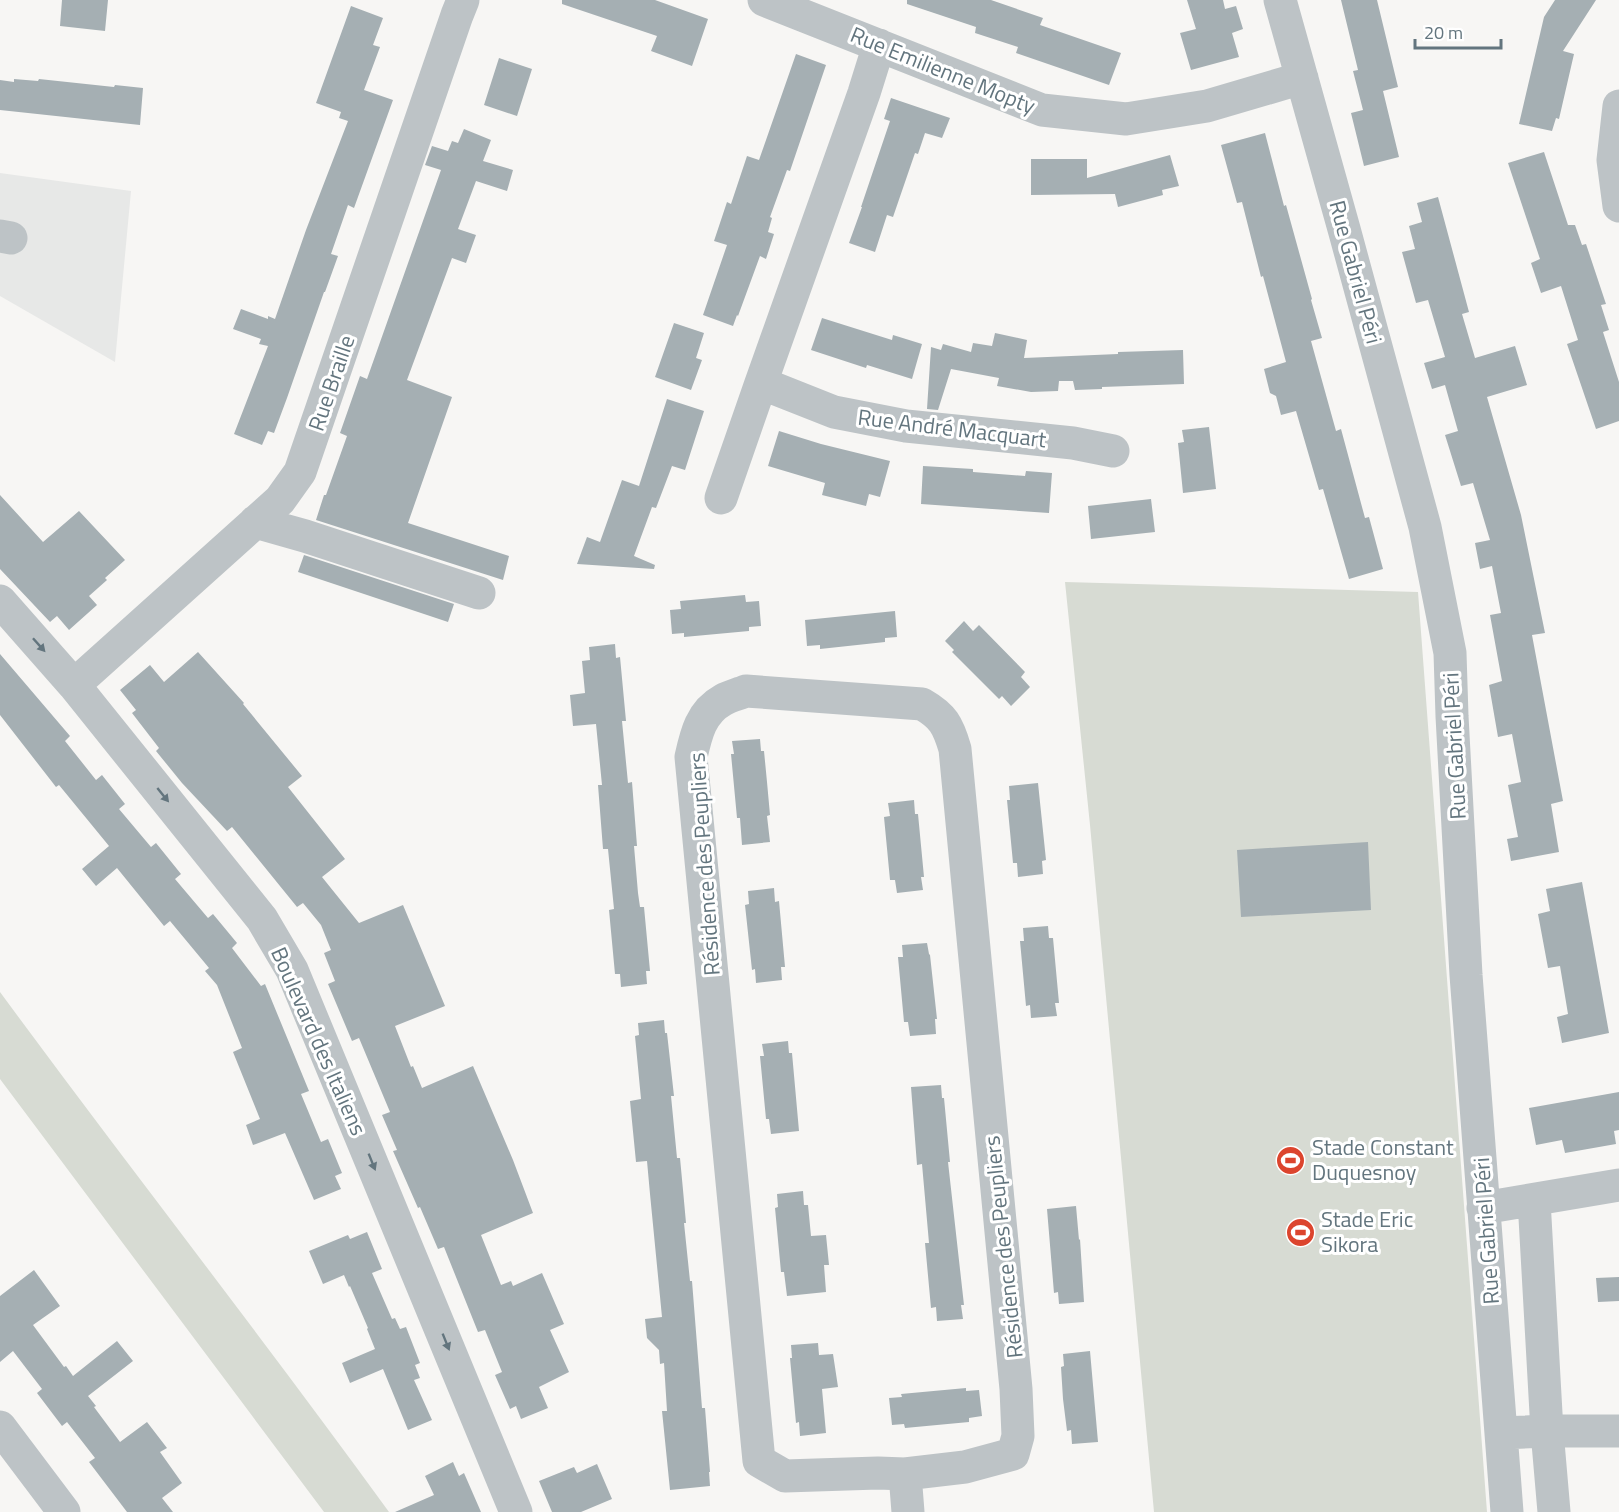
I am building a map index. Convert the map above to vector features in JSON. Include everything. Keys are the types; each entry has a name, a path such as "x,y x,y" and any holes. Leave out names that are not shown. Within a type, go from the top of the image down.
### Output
{"street":[{"name":"Rue Braille","path":"75,685 279,500 300,472 463,0"},
{"name":"Rue Emilienne Mopty","path":"764,0 1042,110 1126,119 1207,106 1302,78"},
{"name":"Rue Gabriel Péri","path":"1280,0 1425,527 1450,653 1463,929 1507,1512"},
{"path":"721,498 879,45"},
{"path":"1619,106 1613,160 1619,206"},
{"name":"Rue André Macquart","path":"761,383 834,412 906,426 1072,443 1113,451"},
{"path":"255,522 479,593"},
{"name":"Boulevard des Italiens","path":"0,601 75,685 262,919 292,970 516,1512"},
{"name":"Résidence des Peupliers","path":"746,691 922,704 937,713 950,729 955,749 1015,1378 1018,1436 1013,1454 965,1467 905,1474 785,1476 759,1461 692,758 697,731 707,712 723,700 746,691"},
{"path":"1484,1208 1619,1185"},
{"path":"1534,1200 1547,1431 1554,1512"},
{"path":"0,1427 64,1512"},
{"path":"1502,1433 1619,1431"},
{"path":"905,1474 908,1512"}],"shaded area":[{"path":"0,173 131,191 115,362 0,296"},
{"name":"Stade Constant Duquesnoy","path":"1065,582 1418,592 1487,1512 1154,1512"},
{"path":"0,992 389,1512 324,1512 0,1079"}],"building":[{"path":"62,0 108,0 105,31 60,26"},
{"path":"562,0 655,0 708,19 692,66 651,51 657,36 562,4"},
{"path":"907,0 991,0 1043,18 1040,25 1121,53 1109,85 1016,53 1018,47 975,33 976,27 907,4"},
{"path":"1187,0 1223,0 1225,9 1236,6 1243,29 1232,33 1239,57 1191,70 1180,33 1196,29"},
{"path":"1341,0 1377,0 1398,87 1383,91 1399,157 1364,166 1351,113 1363,110 1353,71 1358,70"},
{"path":"1555,0 1596,0 1563,51 1574,54 1559,119 1556,118 1552,131 1519,124 1544,17"},
{"path":"351,6 383,18 373,45 380,47 364,90 393,100 354,208 348,205 331,254 338,256 274,433 268,431 262,445 234,434 268,346 259,344 261,339 233,329 241,309 268,319 268,316 275,319 348,121 339,118 341,112 316,103"},
{"path":"796,54 826,65 790,171 787,170 770,217 772,218 768,232 774,234 766,259 760,256 733,326 703,315 727,245 714,241 727,202 731,204 747,156 759,160"},
{"path":"499,58 532,69 517,116 484,105"},
{"path":"14,79 143,88 140,125 0,110 0,80 14,82"},
{"path":"891,98 950,118 942,138 925,133 918,154 915,153 893,217 887,215 875,252 849,243 890,121 884,119"},
{"path":"464,129 491,140 483,161 513,170 507,191 476,181 458,229 476,235 466,263 452,258 407,380 452,397 408,523 509,556 503,580 316,520 347,436 340,433 360,376 367,379 441,170 425,165 432,146 448,151 452,141 458,143"},
{"path":"1265,133 1322,338 1311,341 1336,431 1341,429 1365,518 1369,517 1383,569 1349,579 1323,489 1319,490 1296,411 1281,415 1276,396 1270,393 1264,369 1286,362 1242,202 1237,203 1221,145"},
{"path":"1544,152 1568,225 1575,225 1582,245 1586,244 1606,304 1601,305 1609,330 1603,332 1619,382 1619,421 1596,429 1567,344 1578,340 1561,286 1541,293 1531,263 1540,259 1508,163"},
{"path":"1170,155 1179,186 1162,190 1163,195 1118,207 1115,194 1031,195 1031,159 1087,159 1087,178"},
{"path":"1438,197 1469,312 1462,314 1475,358 1515,346 1527,385 1487,397 1521,515 1545,633 1532,635 1563,801 1551,804 1559,852 1511,861 1507,839 1518,837 1508,785 1521,782 1512,734 1498,737 1489,685 1502,681 1490,615 1501,613 1492,566 1480,569 1475,543 1490,540 1473,483 1461,486 1445,435 1458,431 1445,385 1432,389 1424,363 1445,357 1428,300 1416,303 1402,252 1415,249 1409,226 1422,222 1417,203"},
{"path":"822,318 892,340 893,335 922,344 912,379 867,365 866,368 811,350"},
{"path":"674,323 704,333 696,358 702,360 691,390 655,377"},
{"path":"995,333 1027,340 1024,358 1183,350 1184,384 1075,390 1073,381 1059,381 1058,391 1031,392 997,386 999,378 951,369 938,410 927,409 931,347 941,350 943,344 971,352 973,343 992,346"},
{"path":"667,399 704,411 685,470 672,466 656,508 652,507 634,556 655,565 654,569 577,564 587,537 600,542 622,480 639,486"},
{"path":"1209,427 1216,489 1183,493 1178,443 1184,442 1182,430"},
{"path":"779,431 890,461 880,497 869,494 866,506 822,495 825,483 768,466"},
{"path":"923,466 973,469 973,472 1025,476 1026,471 1052,473 1049,513 921,504"},
{"path":"0,495 43,542 79,511 125,560 89,596 97,605 69,630 57,616 50,622 0,569"},
{"path":"1151,499 1155,532 1091,539 1088,506"},
{"path":"304,555 454,604 448,622 298,572"},
{"path":"745,595 746,602 759,601 761,626 749,627 749,631 684,637 684,633 672,634 670,610 681,609 680,601"},
{"path":"895,611 897,637 885,638 885,642 820,649 820,645 807,646 805,620"},
{"path":"964,621 973,631 979,625 1025,672 1021,677 1030,687 1011,706 1002,696 999,699 952,652 954,650 945,641"},
{"path":"615,644 616,658 620,657 626,721 622,721 628,783 632,782 638,893 640,907 644,907 650,971 646,971 647,984 621,987 620,974 615,974 609,910 614,909 608,849 603,849 598,785 602,785 596,724 573,726 570,695 585,693 582,661 590,660 589,647"},
{"path":"198,652 244,703 302,776 288,787 345,859 322,877 359,923 403,905 445,1006 395,1026 422,1088 473,1066 513,1160 533,1213 481,1235 501,1285 511,1281 513,1286 542,1273 564,1324 550,1330 569,1372 539,1387 548,1408 521,1419 516,1406 510,1409 495,1375 502,1372 485,1330 478,1332 444,1247 438,1249 393,1151 397,1150 382,1115 390,1112 359,1038 352,1041 328,984 335,981 324,953 331,950 321,925 303,903 297,907 232,827 227,831 182,783 156,751 159,748 132,713 136,710 120,690 150,665 164,682"},
{"path":"0,654 70,736 65,741 96,780 102,775 125,804 119,809 151,847 156,843 181,874 175,879 208,918 213,914 237,943 232,948 261,986 265,984 309,1091 301,1094 321,1142 328,1139 342,1173 335,1176 341,1189 314,1200 285,1133 253,1145 246,1125 260,1119 233,1052 242,1048 217,985 205,971 209,968 170,921 164,926 117,868 96,886 82,869 109,846 59,785 56,787 0,715"},
{"path":"760,739 761,751 764,751 770,842 742,845 740,818 737,818 731,754 734,754 732,741"},
{"path":"1038,783 1046,860 1042,861 1043,874 1018,877 1017,863 1013,863 1007,800 1010,800 1009,786"},
{"path":"914,800 915,814 918,814 924,877 921,877 923,890 897,893 895,880 890,880 884,817 890,816 888,803"},
{"path":"1368,842 1371,910 1241,917 1237,850"},
{"path":"1582,882 1609,1033 1562,1043 1557,1017 1568,1014 1560,966 1548,968 1538,914 1550,911 1546,889"},
{"path":"774,888 775,902 779,901 785,967 781,967 782,980 756,983 755,969 752,970 745,905 749,904 748,891"},
{"path":"1048,926 1049,938 1053,938 1059,1003 1055,1003 1057,1016 1031,1018 1030,1005 1026,1006 1020,941 1024,941 1023,928"},
{"path":"927,943 937,1019 935,1019 936,1034 910,1036 908,1022 904,1022 898,957 903,957 902,945"},
{"path":"664,1020 674,1096 671,1096 677,1158 680,1158 686,1223 684,1223 690,1281 692,1281 702,1408 705,1408 710,1472 710,1486 670,1490 662,1411 667,1411 664,1363 660,1364 659,1350 647,1338 645,1319 662,1317 647,1161 636,1162 630,1101 641,1099 635,1036 639,1035 638,1023"},
{"path":"788,1041 789,1053 792,1053 799,1131 771,1134 769,1119 766,1119 760,1056 764,1056 762,1044"},
{"path":"941,1085 964,1305 961,1305 963,1319 937,1321 936,1307 931,1308 925,1243 929,1243 922,1164 917,1165 911,1087"},
{"path":"1619,1092 1619,1130 1614,1131 1616,1144 1565,1153 1562,1140 1536,1145 1529,1108"},
{"path":"803,1191 804,1205 808,1205 811,1236 826,1235 829,1265 824,1265 826,1292 787,1296 784,1272 781,1272 775,1208 778,1207 777,1194"},
{"path":"1076,1206 1084,1302 1059,1304 1058,1292 1054,1293 1047,1209"},
{"path":"367,1232 382,1269 372,1273 392,1319 395,1318 400,1329 406,1327 420,1363 415,1365 420,1378 414,1380 432,1420 408,1430 383,1369 350,1383 342,1363 375,1349 344,1275 323,1284 309,1251 348,1235 350,1239"},
{"path":"34,1270 60,1306 33,1325 73,1376 117,1341 133,1361 88,1396 120,1442 147,1422 167,1448 160,1452 182,1483 162,1498 173,1512 127,1512 89,1462 95,1458 67,1422 62,1426 37,1393 42,1389 13,1351 0,1362 0,1296"},
{"path":"1619,1277 1619,1301 1598,1302 1596,1278"},
{"path":"818,1343 819,1355 833,1354 838,1387 822,1389 826,1433 800,1436 799,1422 796,1423 790,1358 792,1358 791,1345"},
{"path":"1090,1351 1098,1442 1072,1444 1071,1430 1067,1431 1063,1399 1061,1367 1064,1366 1063,1354"},
{"path":"966,1388 966,1391 979,1390 982,1416 969,1418 969,1422 905,1428 904,1424 892,1425 889,1398 902,1397 901,1394"},
{"path":"453,1462 459,1476 464,1473 481,1512 395,1512 434,1495 425,1476"},
{"path":"597,1464 612,1499 581,1512 552,1512 539,1481 574,1467 577,1473"}],"place":[{"name":"Stade Constant Duquesnoy","path":"1291,1160"},
{"name":"Stade Eric Sikora","path":"1300,1232"}]}
